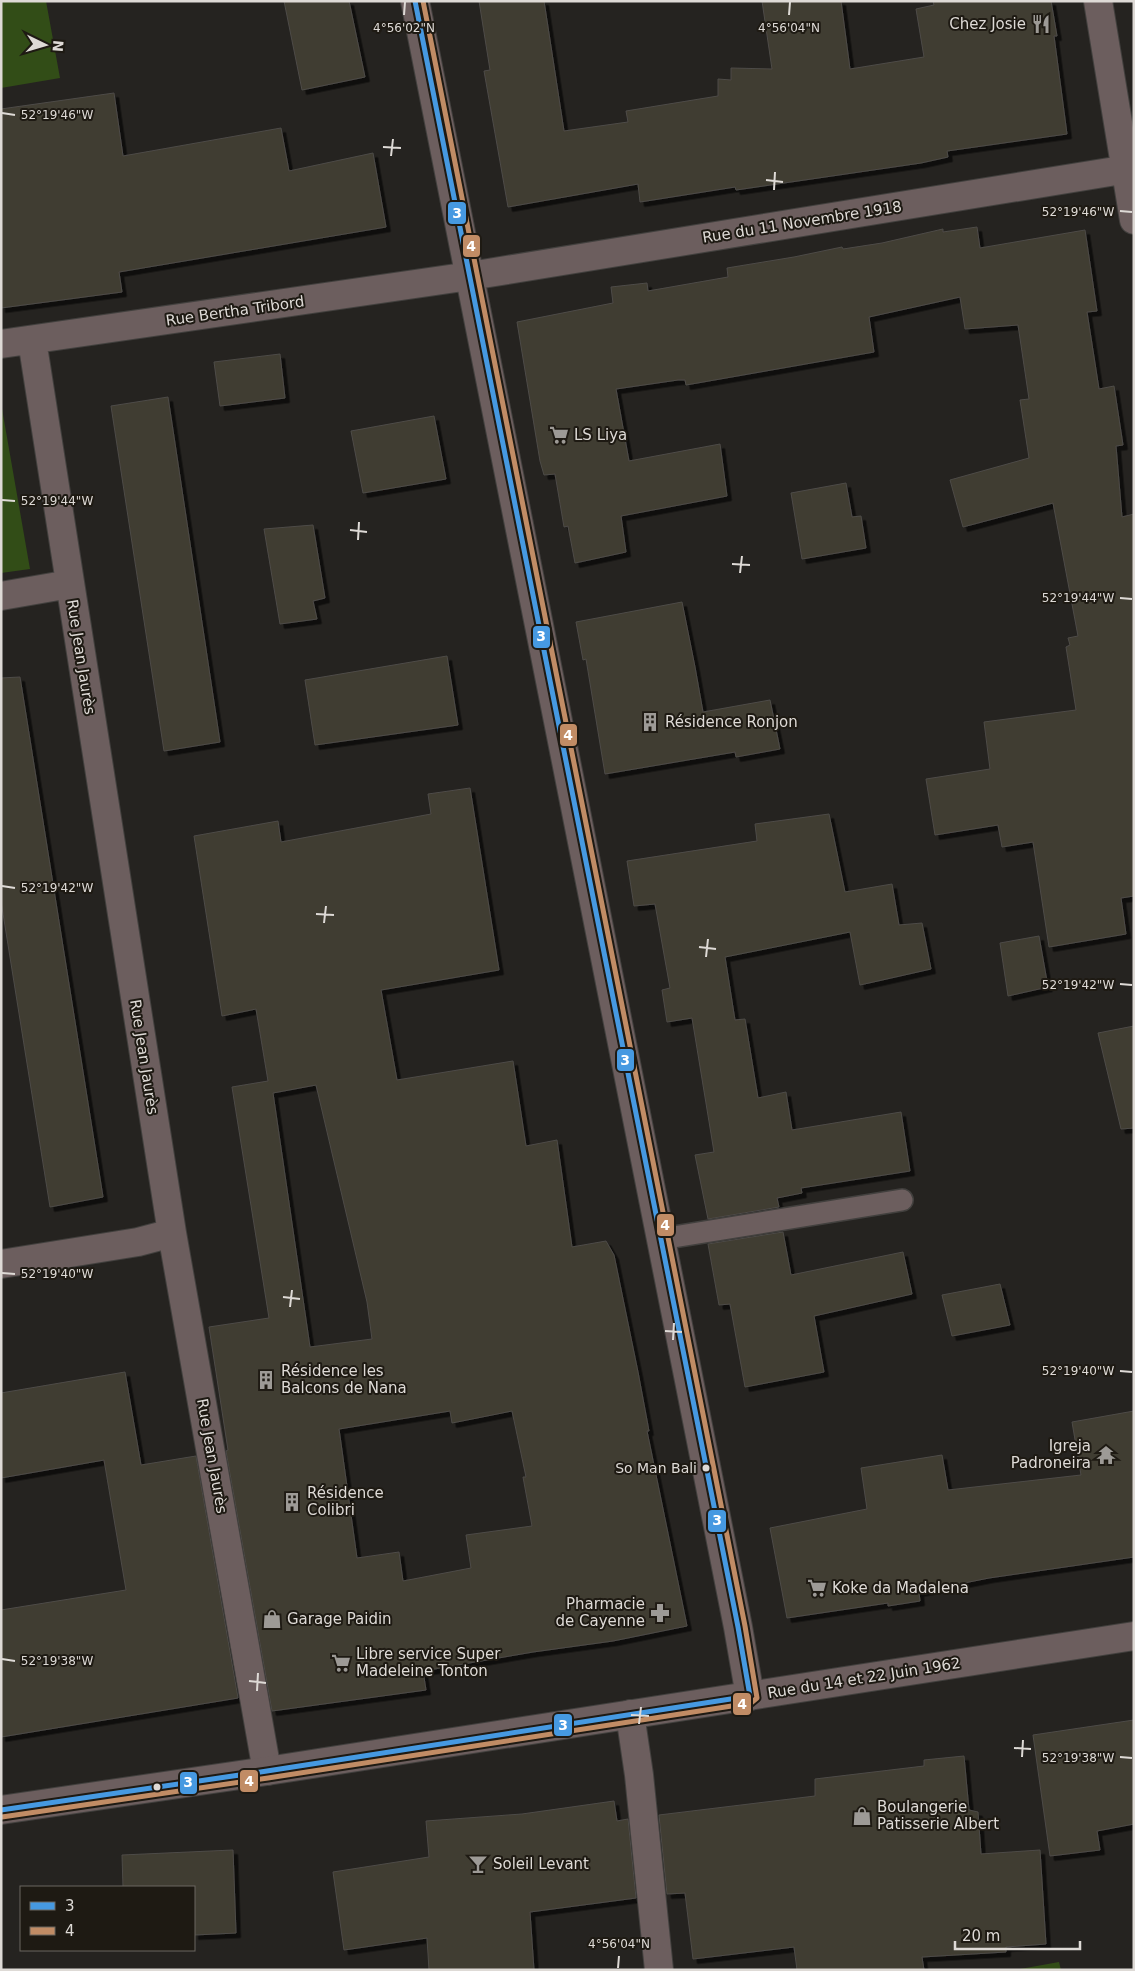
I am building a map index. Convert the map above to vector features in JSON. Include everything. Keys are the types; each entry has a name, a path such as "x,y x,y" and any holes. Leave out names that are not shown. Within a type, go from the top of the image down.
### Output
{"street":[{"path":"415,1 738,1627 750,1696"},
{"path":"1098,1 1129,169 1134,220"},
{"name":"Rue du 11 Novembre 1918","path":"470,276 1129,169"},
{"name":"Rue Bertha Tribord","path":"1,344 470,276"},
{"name":"Rue Jean Jaurès","path":"32,340 172,1233 267,1771"},
{"path":"1,596 70,584"},
{"path":"1,1264 138,1242 172,1233"},
{"name":"Rue du 14 et 22 Juin 1962","path":"1,1810 267,1771 1134,1636"},
{"path":"630,1714 639,1775 659,1970"}],"lane":[{"path":"661,1238 902,1200"}],"green space":[{"path":"1,1 46,1 60,78 1,88"},
{"path":"1,403 30,569 1,573"},
{"path":"1059,1962 1061,1970 1015,1970"}],"building":[{"path":"284,1 349,1 365,77 302,90"},
{"path":"479,1 544,1 564,131 628,122 626,111 718,96 718,79 731,80 731,68 772,69 762,1 841,1 850,69 924,57 916,9 934,5 933,1 1051,1 1057,36 1054,36 1067,134 947,151 948,157 921,163 736,190 735,187 640,202 638,184 508,207 484,71 490,70"},
{"path":"114,93 123,156 281,128 289,171 373,153 386,227 119,272 122,292 1,308 1,109"},
{"path":"977,227 980,248 1085,230 1097,311 1087,312 1099,389 1114,386 1123,445 1116,446 1122,517 1134,514 1134,896 1121,898 1126,934 1049,947 1033,842 1002,847 998,825 935,835 926,779 990,769 984,722 1076,710 1066,647 1070,645 1068,638 1078,636 1053,503 963,527 950,480 1029,458 1020,400 1029,399 1018,325 965,329 960,297 869,317 874,352 686,385 685,380 678,380 616,389 629,461 720,444 727,496 621,516 626,552 575,563 568,526 564,527 555,474 544,475 540,461 517,322 613,303 611,287 647,283 648,291 728,277 727,268 842,247 843,249 882,243 943,229 943,232"},
{"path":"280,354 285,398 220,406 214,362"},
{"path":"168,397 220,742 164,751 111,406"},
{"path":"434,416 446,479 363,493 351,431"},
{"path":"846,483 852,517 861,516 866,548 802,559 791,493"},
{"path":"313,525 325,598 313,601 317,619 280,624 264,529"},
{"path":"682,602 703,712 770,700 780,749 736,757 735,752 605,774 586,659 583,660 576,622"},
{"path":"447,656 458,725 315,745 305,680"},
{"path":"20,677 103,1197 50,1207 1,901 1,678"},
{"path":"470,788 499,970 381,990 397,1080 513,1061 526,1146 557,1140 572,1247 606,1241 614,1255 638,1372 649,1431 647,1431 687,1626 613,1641 533,1652 423,1671 426,1690 272,1711 226,1451 228,1450 209,1327 269,1318 232,1087 268,1081 256,1009 222,1016 194,836 278,821 281,842 431,814 428,794","holes":["316,1085 367,1302 372,1339 310,1347 273,1093","450,1411 452,1423 512,1411 526,1477 523,1477 532,1526 466,1535 471,1568 403,1581 399,1552 357,1558 339,1429"]},
{"path":"829,814 845,892 892,884 899,925 922,923 931,969 860,985 850,932 725,957 735,1020 745,1019 758,1098 786,1092 792,1130 901,1112 910,1171 801,1188 802,1193 777,1198 779,1207 708,1219 695,1155 714,1152 692,1018 667,1022 662,990 670,988 655,904 634,906 627,861 757,841 755,824"},
{"path":"1039,936 1048,987 1008,996 1000,943"},
{"path":"1134,1026 1134,1128 1121,1129 1098,1033"},
{"path":"783,1232 791,1275 903,1252 912,1294 814,1316 824,1372 745,1387 730,1304 719,1305 708,1244"},
{"path":"1000,1284 1010,1325 952,1336 942,1295"},
{"path":"125,1372 141,1465 196,1456 238,1698 1,1737 1,1610 126,1590 104,1460 1,1478 1,1393"},
{"path":"1134,1411 1134,1557 989,1578 919,1592 920,1601 888,1606 888,1603 787,1618 770,1528 867,1509 861,1468 942,1455 948,1490 1081,1475 1072,1422"},
{"path":"1134,1720 1134,1824 1097,1831 1100,1850 1050,1856 1033,1735"},
{"path":"964,1756 969,1810 978,1812 981,1854 1040,1850 1046,1944 1006,1947 1006,1952 922,1957 924,1970 797,1970 794,1947 693,1959 685,1893 667,1894 659,1815 815,1796 815,1779 924,1766 924,1760"},
{"path":"614,1801 617,1821 628,1819 636,1898 530,1912 534,1970 429,1970 427,1938 344,1950 333,1872 429,1857 426,1821 522,1814"},
{"path":"233,1850 236,1933 195,1935 195,1886 123,1886 122,1855"}],"transit line":[{"name":"3","path":"415,1 738,1627 750,1696"},
{"name":"4","path":"2,1817 751,1703 757,1698 745,1626 423,1"},
{"name":"3","path":"1,1810 750,1696"}],"place":[{"name":"Chez Josie","path":"1041,24"},
{"name":"LS Liya","path":"559,435"},
{"name":"Résidence Ronjon","path":"650,722"},
{"name":"Résidence les Balcons de Nana","path":"266,1380"},
{"name":"Igreja Padroneira","path":"1106,1455"},
{"name":"So Man Bali","path":"706,1468"},
{"name":"Résidence Colibri","path":"292,1502"},
{"name":"Koke da Madalena","path":"817,1588"},
{"name":"Pharmacie de Cayenne","path":"660,1613"},
{"name":"Garage Paidin","path":"272,1619"},
{"name":"Libre service Super Madeleine Tonton","path":"341,1663"},
{"name":"Boulangerie Patisserie Albert","path":"862,1816"},
{"name":"Soleil Levant","path":"478,1864"}]}
